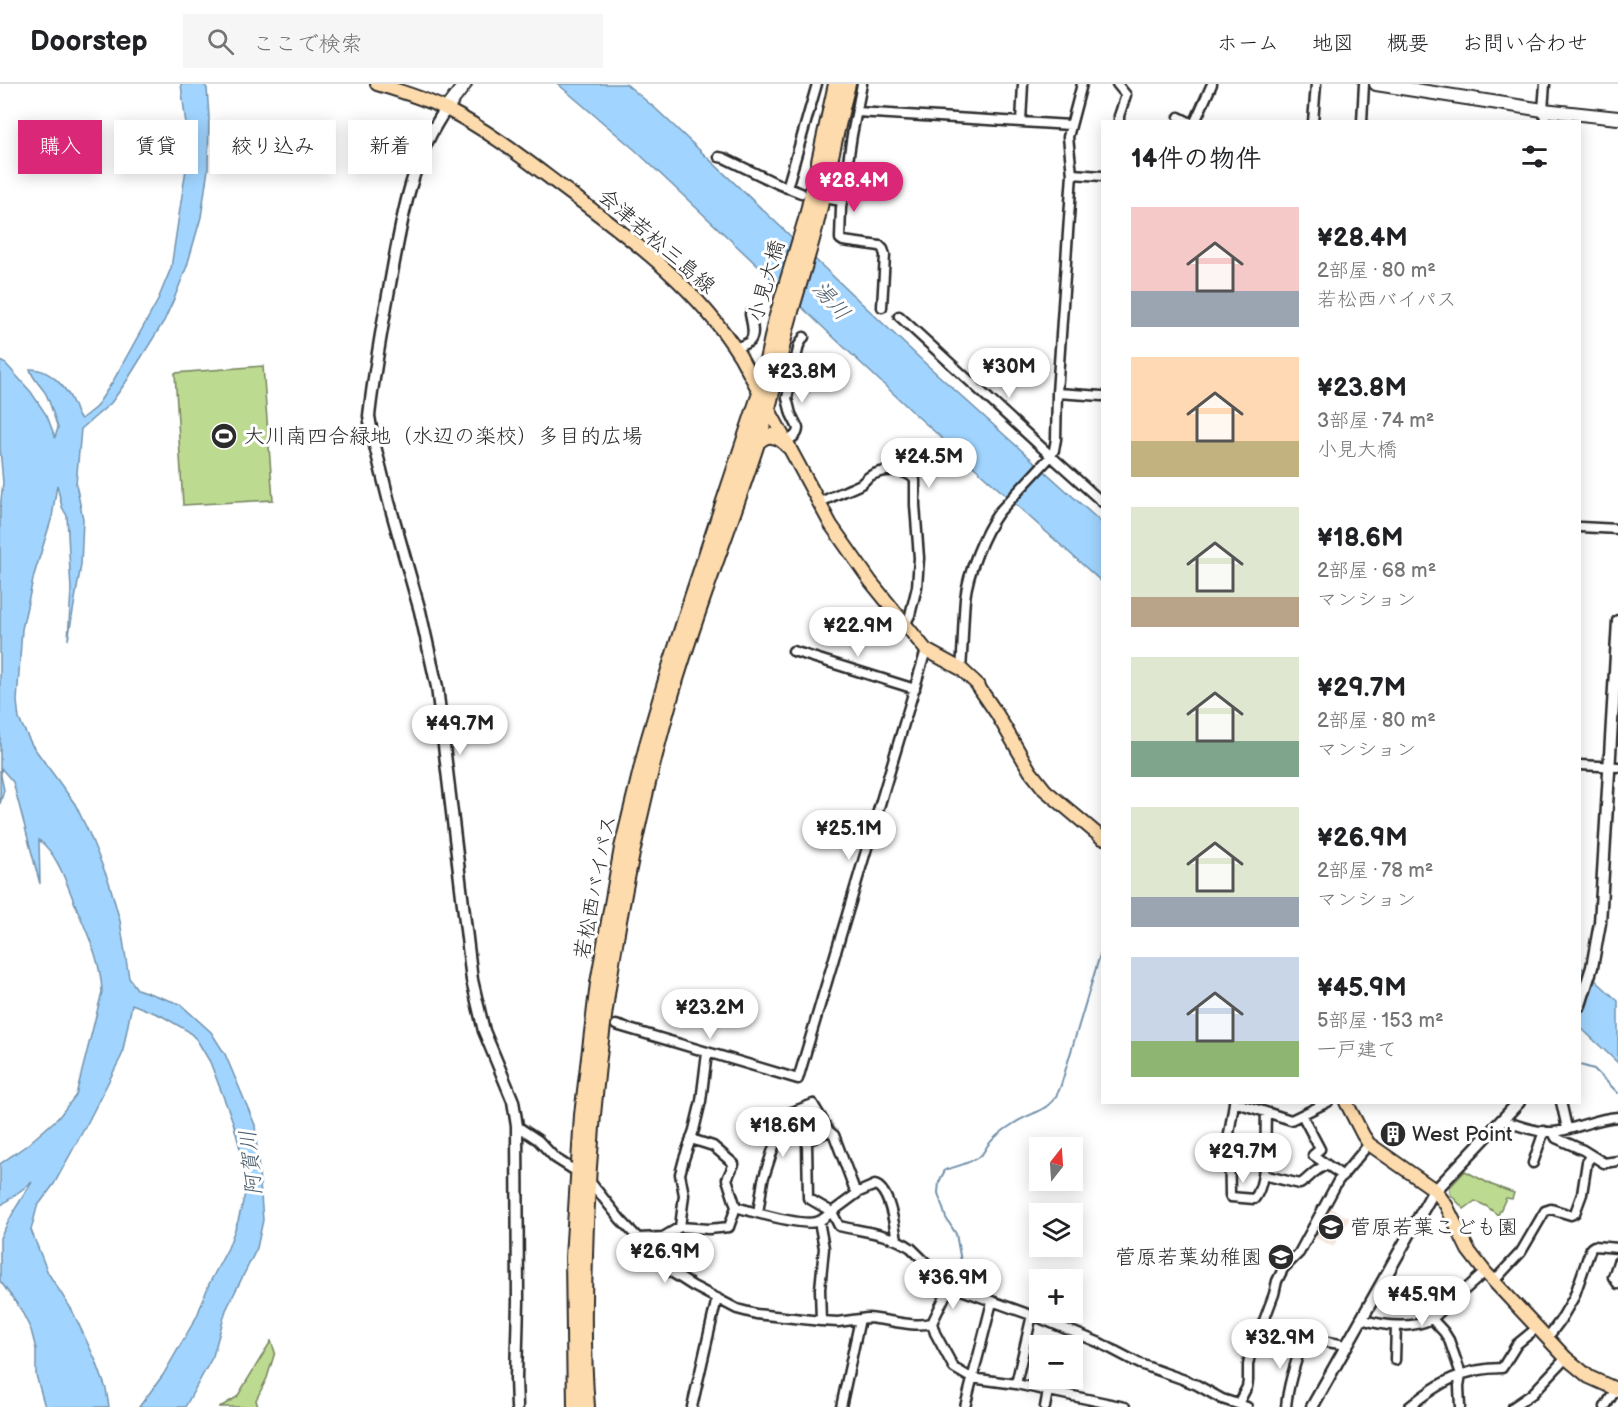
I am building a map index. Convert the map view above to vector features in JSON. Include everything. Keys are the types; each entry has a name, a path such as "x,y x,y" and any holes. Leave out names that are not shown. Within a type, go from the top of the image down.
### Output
{"highway":[{"path":"812,218 836,84"},
{"path":"812,218 848,84"},
{"name":"小見大橋","path":"760,393 768,356 782,321 812,218"},
{"name":"小見大橋","path":"768,408 782,321"},
{"name":"若松西バイパス","path":"587,1407 584,1376 585,1087 598,982 620,858 648,741 691,600 760,393"},
{"name":"若松西バイパス","path":"575,1407 573,1257 614,942 632,854 668,705 768,408"},
{"path":"756,444 762,438 774,436 786,443"}],"main road":[{"name":"会津若松三島線","path":"377,84 446,109 492,136 645,250 707,309 738,352 831,525 851,554 926,650 961,669 976,683 987,697 1030,771 1045,790 1101,837"},
{"path":"446,109 465,84"},
{"path":"1376,84 1544,116 1618,118"},
{"path":"738,352 750,360 759,361 768,356"},
{"path":"1347,1104 1369,1144 1435,1190 1446,1205 1468,1250 1485,1272 1566,1358 1589,1377 1617,1390"}],"street":[{"path":"787,188 817,84"},
{"path":"862,84 842,201 840,239 880,246 884,249 882,307"},
{"path":"1022,122 1023,84"},
{"path":"1117,84 1126,95 1119,120"},
{"path":"1196,120 1212,84"},
{"path":"1313,120 1316,84"},
{"path":"1362,120 1364,84"},
{"path":"1544,116 1545,84"},
{"path":"961,669 965,598 980,548 999,512 1054,450 1072,174 1068,137 1083,85"},
{"path":"446,109 435,124 424,147 405,209 369,416 389,501 420,611 437,687 472,980 484,1031 513,1101 517,1126 517,1407"},
{"path":"856,112 1070,125"},
{"path":"1179,117 1185,120"},
{"path":"719,157 801,193"},
{"path":"1072,174 1101,176"},
{"path":"830,200 842,201"},
{"path":"738,352 749,342 753,333 750,314"},
{"path":"899,316 1101,501"},
{"path":"786,443 798,431 787,398 799,345 804,337"},
{"path":"1057,393 1101,396"},
{"path":"819,503 862,483 873,474 898,471 912,475 915,480 919,558 917,587 905,625"},
{"path":"1581,527 1618,529"},
{"path":"1581,1002 1592,967 1600,923 1614,767 1618,621"},
{"path":"616,1025 798,1079 926,650"},
{"path":"793,651 915,689"},
{"path":"1581,765 1614,767"},
{"path":"680,1227 684,1195 680,1174 701,1101 707,1053"},
{"path":"758,1213 763,1180 778,1134 784,1134 789,1113 813,1104 829,1131 834,1135 854,1188 859,1192"},
{"path":"1234,1104 1229,1134 1231,1197 1234,1199 1254,1199 1257,1195 1263,1174 1266,1113"},
{"path":"1248,1105 1291,1120 1325,1104"},
{"path":"1312,1407 1427,1201 1517,1104"},
{"path":"1561,1104 1567,1128"},
{"path":"1302,1115 1320,1149 1313,1155 1343,1176"},
{"path":"1503,1120 1518,1126 1549,1131 1617,1117"},
{"path":"517,1126 538,1140 555,1158 583,1176 671,1272 737,1309 756,1314 821,1321 838,1322 873,1318 914,1324 932,1323"},
{"path":"829,1131 807,1143 808,1197 832,1212 839,1226 897,1239 911,1248 950,1286 1029,1314"},
{"path":"1549,1131 1556,1138 1583,1150 1604,1163 1618,1161"},
{"path":"1533,1163 1549,1131"},
{"path":"638,1238 663,1237 680,1227 709,1229 729,1227 736,1207 727,1179 734,1164 713,1146 691,1138"},
{"path":"1051,1323 1100,1343 1140,1364 1197,1385 1238,1405 1248,1381 1248,1365 1252,1346 1262,1326 1283,1269 1299,1253 1338,1181 1369,1144"},
{"path":"1494,1281 1521,1252 1545,1211 1551,1209 1571,1215 1575,1213 1582,1194 1587,1162 1592,1156"},
{"path":"1263,1174 1300,1184 1305,1182 1312,1172 1327,1165"},
{"path":"736,1207 779,1218 812,1223 819,1221 859,1192 875,1185 881,1187 885,1192 897,1239"},
{"path":"819,1221 824,1248 820,1289 821,1321"},
{"path":"1548,1337 1574,1297 1591,1248 1594,1246 1618,1248"},
{"path":"1618,1262 1613,1277 1618,1284"},
{"path":"1361,1319 1396,1326 1411,1326 1432,1320 1485,1272"},
{"path":"1381,1284 1414,1286 1432,1320 1444,1332 1461,1374 1460,1407"},
{"path":"950,1286 932,1323 954,1368 971,1378 1016,1384 1125,1407"},
{"path":"692,1407 717,1298"},
{"path":"965,1407 992,1302"},
{"path":"841,1407 860,1319"},
{"path":"1016,1384 1030,1323"},
{"path":"1395,1360 1396,1326"},
{"path":"1409,1407 1435,1387 1461,1374 1502,1368 1517,1344 1538,1327"},
{"path":"1252,1346 1265,1345 1279,1334 1284,1333 1304,1340 1346,1345"},
{"path":"1286,1407 1289,1386 1304,1340"},
{"path":"1513,1407 1532,1394 1566,1358"},
{"path":"1605,1407 1617,1390"},
{"path":"1045,1407 1048,1392"}],"shaded area":[{"name":"菅原若葉こども園","path":"1327,1206 1350,1218 1333,1247 1312,1236"}],"green space":[{"name":"大川南四合緑地（水辺の楽校）多目的広場","path":"263,366 273,500 183,505 175,373"},
{"path":"1465,1171 1514,1193 1512,1199 1506,1198 1498,1215 1475,1201 1464,1209 1450,1194 1450,1187"},
{"path":"271,1341 275,1352 267,1378 256,1400 258,1407 220,1407 237,1397"}],"water":[{"name":"阿賀川","path":"181,84 203,84 207,88 209,117 208,169 201,217 187,266 164,321 126,382 111,403 81,429 76,484 83,519 81,565 68,640 71,590 67,516 62,507 57,485 52,517 34,575 22,629 17,701 19,719 32,745 75,804 109,882 120,921 129,978 137,989 180,1004 211,1032 225,1054 255,1125 263,1220 257,1248 226,1310 213,1356 185,1407 139,1407 163,1375 197,1316 209,1284 228,1248 246,1190 241,1152 233,1122 210,1062 197,1040 188,1031 162,1016 132,1004 122,1055 54,1184 37,1207 31,1230 48,1273 72,1310 96,1361 106,1389 109,1407 45,1407 36,1375 36,1349 31,1330 20,1308 0,1281 0,1238 32,1182 0,1206 0,1164 27,1145 58,1118 76,1095 102,992 93,947 65,878 51,853 39,840 40,884 13,782 1,768 4,790 0,804 0,508 3,483 0,448 0,361 6,364 31,392 47,416 55,437 58,428 49,402 30,369 44,372 56,380 70,397 81,419 96,407 157,302 171,268 185,174 198,174 198,120 185,120"},
{"name":"湯川","path":"558,84 626,84 656,109 927,365 1101,522 1101,581 916,415 635,150"},
{"path":"1581,967 1618,1001 1618,1063 1581,1028"}],"waterway":[{"path":"966,1288 956,1234 946,1218 938,1193 939,1182 945,1170 976,1159 1003,1131 1021,1119 1042,1110 1053,1101 1061,1085 1101,951"},
{"path":"1581,1065 1594,1069 1618,1093"}],"place":[{"name":"大川南四合緑地（水辺の楽校）多目的広場","path":"224,436"},
{"name":"West Point","path":"1393,1134"},
{"name":"菅原若葉こども園","path":"1331,1227"},
{"name":"菅原若葉幼稚園","path":"1281,1257"}]}
